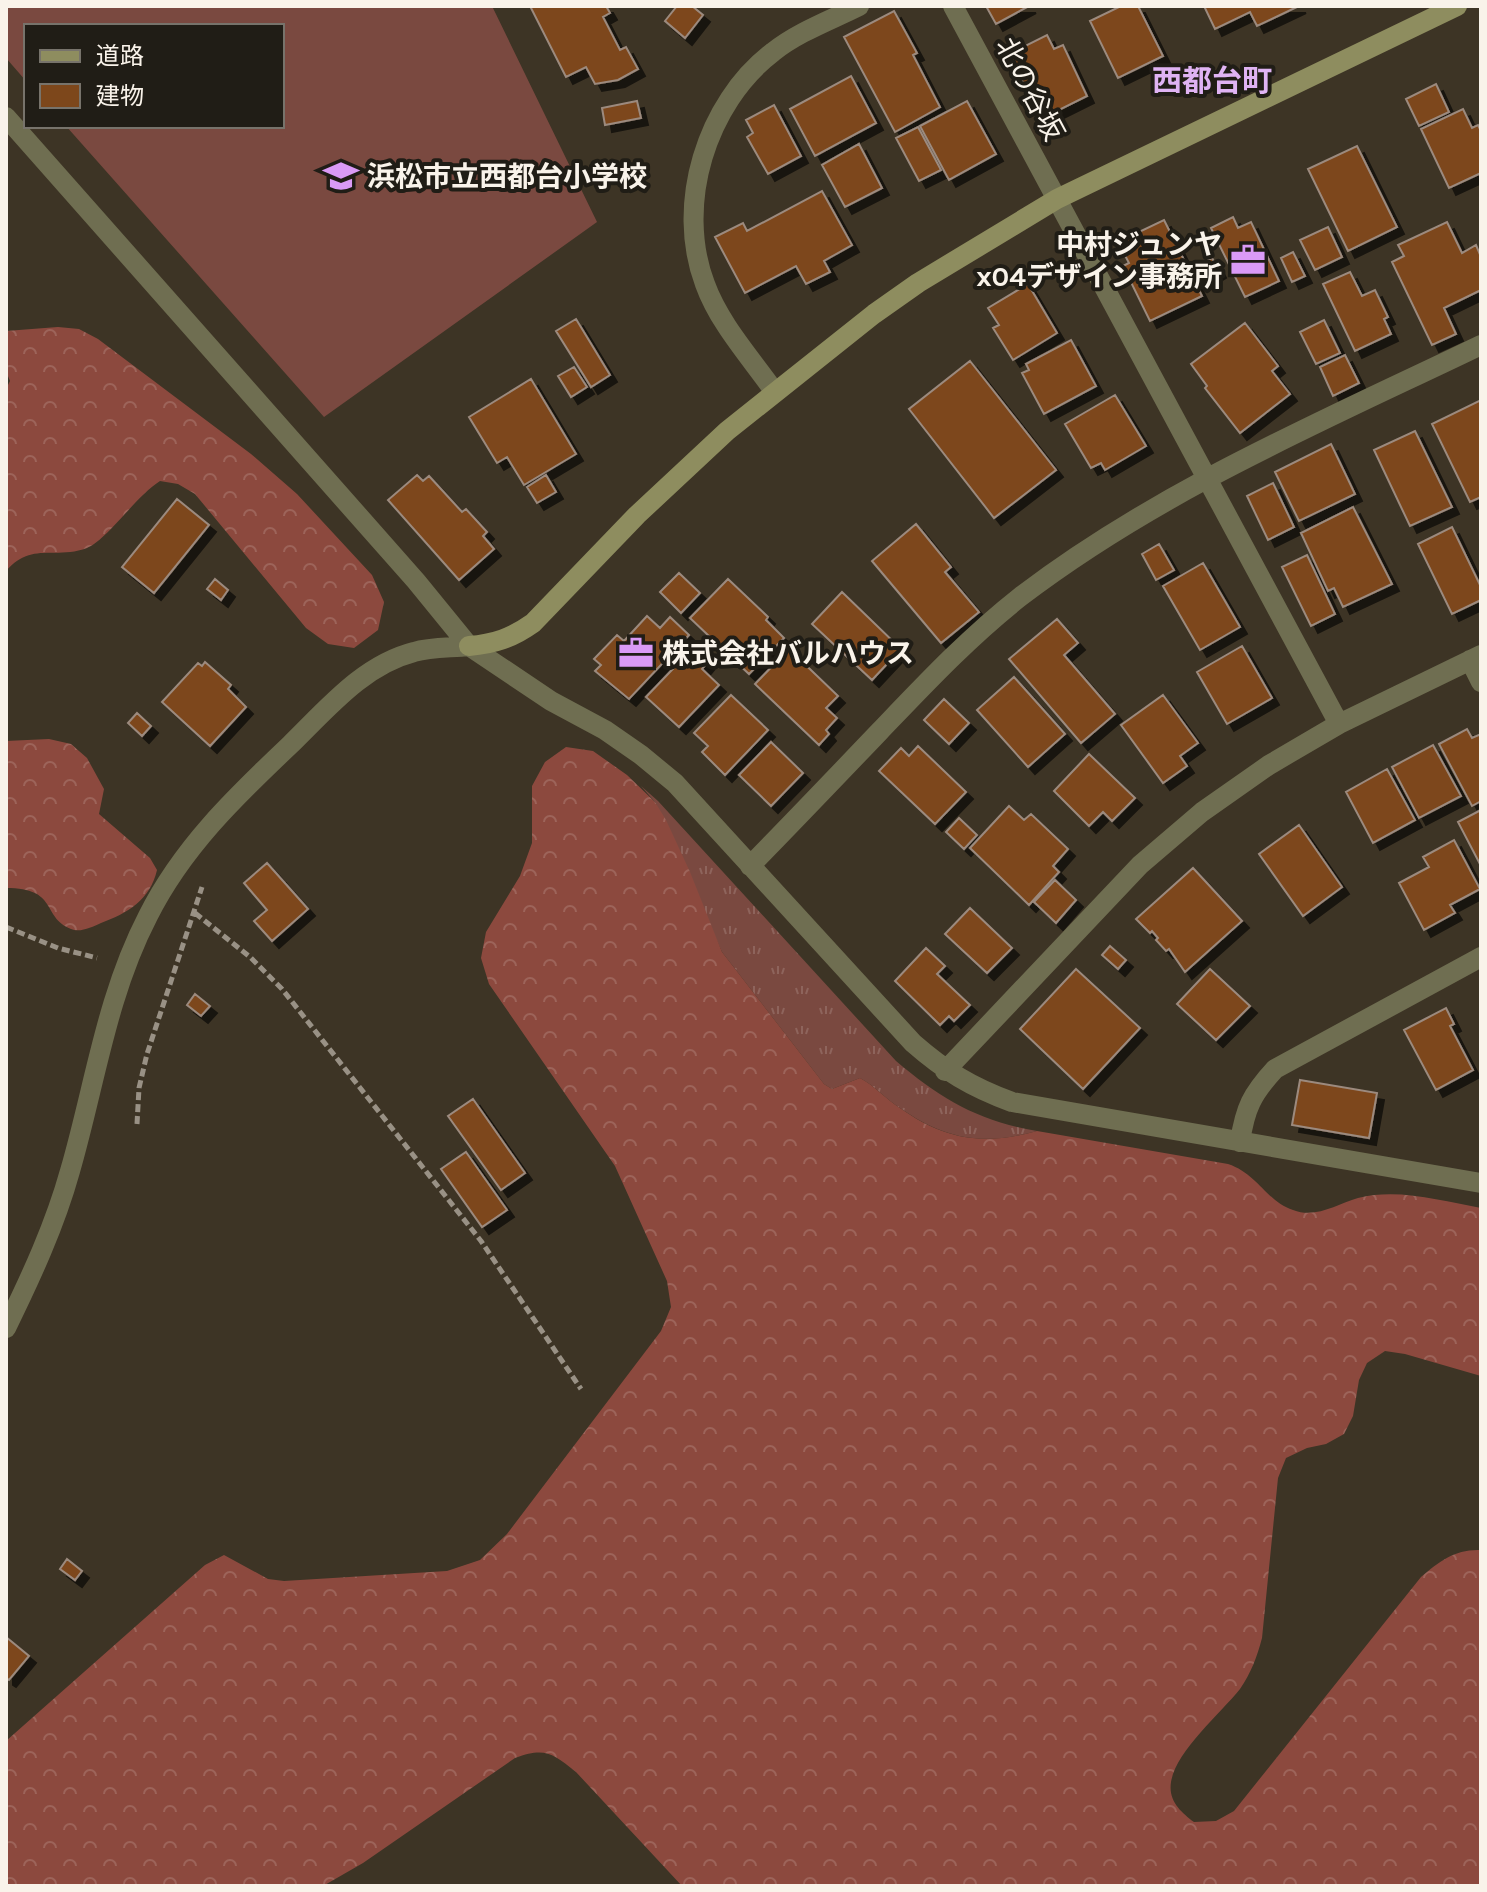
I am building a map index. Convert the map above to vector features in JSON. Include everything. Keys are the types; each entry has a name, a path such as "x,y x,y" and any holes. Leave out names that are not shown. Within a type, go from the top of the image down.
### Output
{"street":[{"path":"774,391 716,309 704,283 693,228 700,166 711,133 727,102 748,74 775,50 859,6"},
{"name":"北の谷坂","path":"953,6 1339,724"},
{"path":"6,1328 56,1214 70,1171 113,1000 148,914 199,837 230,802 361,677 387,661 416,651 492,644 514,636 533,623 680,471 774,391 918,283 1057,199 1457,6"},
{"path":"6,117 416,581 469,646 551,701 605,730 675,783 913,1043 945,1071 977,1089 1012,1102 1481,1183"},
{"path":"750,866 917,691 987,625 1073,559 1207,477 1481,345"},
{"path":"945,1071 1140,865 1202,812 1269,765 1339,724 1475,657 1481,682"},
{"path":"1240,1142 1250,1101 1256,1089 1275,1069 1481,957"}],"path":[{"path":"137,1124 139,1088 147,1054 195,913 250,957 282,989 481,1241 581,1389"},
{"path":"6,927 58,948 125,966"}],"green space":[{"name":"浜松市立西都台小学校","path":"6,6 492,6 597,222 324,417 68,128 284,128 284,24 24,24 24,79 6,58"},
{"path":"58,327 79,329 98,339 251,454 297,494 372,575 384,602 378,630 354,648 328,644 306,628 195,494 178,484 160,481 104,536 87,548 25,556 6,571 6,389 10,381 6,371 6,331"},
{"path":"49,739 71,744 87,758 104,789 99,814 150,858 157,870 149,890 136,904 120,915 82,930 62,924 42,898 34,893 6,888 6,741"},
{"path":"566,747 593,751 627,775 655,802 690,872 722,952 824,1084 832,1089 860,1078 917,1119 966,1137 1000,1138 1037,1131 1228,1164 1247,1174 1276,1201 1302,1212 1318,1212 1358,1198 1389,1194 1481,1208 1481,1376 1385,1351 1367,1363 1359,1380 1353,1416 1344,1434 1286,1458 1278,1478 1262,1638 1256,1658 1240,1689 1181,1758 1171,1789 1176,1805 1194,1822 1216,1821 1234,1811 1421,1577 1448,1557 1481,1550 1481,1886 682,1886 576,1772 554,1756 534,1753 515,1758 363,1863 323,1886 6,1886 6,1741 205,1565 224,1555 268,1579 284,1581 447,1571 480,1560 507,1534 661,1331 671,1307 667,1281 615,1166 489,984 481,958 486,932 520,876 532,843 532,786 545,762"},
{"path":"641,786 896,1061 929,1087 961,1106 996,1121 1037,1131 1000,1138 966,1137 917,1119 860,1078 832,1089 824,1084 722,952 655,802"}],"building":[{"path":"530,6 606,6 610,13 603,17 620,50 626,47 638,69 618,80 595,84 586,67 566,77"},
{"path":"677,6 692,6 703,15 685,38 665,21"},
{"path":"986,6 1029,6 996,24"},
{"path":"1121,6 1138,6 1163,56 1118,78 1090,21"},
{"path":"1204,6 1299,6 1257,26 1250,12 1215,29"},
{"path":"894,11 917,53 913,55 940,107 895,132 844,37"},
{"path":"1047,35 1054,49 1063,45 1087,96 1041,119 1009,54"},
{"path":"851,76 876,123 815,156 790,109"},
{"path":"1436,84 1449,112 1419,126 1406,99"},
{"path":"637,101 641,118 605,125 602,108"},
{"path":"967,101 996,154 949,180 920,126"},
{"path":"774,105 801,156 768,174 747,137 753,133 746,120"},
{"path":"1463,109 1472,128 1478,125 1481,131 1481,173 1449,188 1421,129"},
{"path":"918,127 941,170 919,181 896,138"},
{"path":"859,144 882,188 845,207 822,165"},
{"path":"1357,146 1397,227 1348,251 1308,169"},
{"path":"822,191 852,245 824,261 830,272 806,284 796,266 745,293 715,237 743,223 747,231"},
{"path":"1233,217 1238,228 1251,222 1279,281 1245,297 1211,228"},
{"path":"1164,220 1202,296 1150,321 1123,266 1129,263 1118,242"},
{"path":"1447,222 1462,253 1476,245 1481,257 1481,290 1444,308 1456,334 1432,345 1392,262 1404,256 1398,245"},
{"path":"1328,227 1342,257 1315,270 1300,240"},
{"path":"1293,252 1305,276 1292,282 1281,258"},
{"path":"1212,258 1219,271 1209,277 1202,263"},
{"path":"1350,272 1362,296 1375,290 1388,317 1384,319 1391,334 1355,351 1323,284"},
{"path":"1028,284 1057,333 1013,360 993,328 999,325 988,308"},
{"path":"576,319 610,375 591,387 556,331"},
{"path":"1324,320 1340,353 1316,364 1300,332"},
{"path":"1245,323 1278,366 1272,371 1290,394 1240,433 1205,388 1207,386 1191,364"},
{"path":"1071,340 1096,386 1044,414 1022,373 1029,370 1026,364"},
{"path":"1345,355 1359,383 1333,396 1320,367"},
{"path":"970,361 1056,470 994,518 909,409"},
{"path":"574,367 587,387 571,397 558,376"},
{"path":"531,379 576,454 524,485 507,457 497,463 469,417"},
{"path":"1115,395 1146,446 1105,470 1101,463 1091,468 1065,424"},
{"path":"1481,400 1481,497 1470,502 1432,424"},
{"path":"1415,431 1452,507 1410,526 1374,450"},
{"path":"1331,444 1355,494 1299,521 1275,472"},
{"path":"417,475 423,481 429,476 462,512 466,509 487,532 483,536 494,549 459,580 388,500"},
{"path":"546,475 556,492 537,503 527,487"},
{"path":"1273,483 1294,527 1268,540 1247,496"},
{"path":"177,499 209,525 154,593 122,567"},
{"path":"1353,507 1392,584 1343,607 1334,588 1328,591 1301,533"},
{"path":"916,524 951,567 945,572 979,612 941,643 872,561"},
{"path":"1452,527 1481,587 1481,600 1452,614 1418,544"},
{"path":"1159,544 1174,570 1156,580 1142,554"},
{"path":"1307,555 1335,614 1311,626 1282,567"},
{"path":"1203,563 1240,627 1200,650 1163,586"},
{"path":"679,573 700,593 681,613 660,592"},
{"path":"215,579 228,590 221,600 207,589"},
{"path":"728,579 768,617 766,620 784,638 749,674 690,618"},
{"path":"842,592 901,649 872,680 812,624"},
{"path":"647,616 660,628 670,617 689,635 629,699 595,671 601,665 594,659 617,635 624,641"},
{"path":"1057,619 1078,643 1064,655 1115,714 1081,743 1009,659"},
{"path":"1242,646 1272,698 1227,724 1197,672"},
{"path":"692,649 707,663 702,669 719,685 679,727 646,697"},
{"path":"789,649 838,696 826,708 837,718 826,730 829,734 819,745 755,684"},
{"path":"205,662 231,685 228,689 246,707 210,746 162,702 198,663 202,666"},
{"path":"1014,677 1065,734 1028,767 977,710"},
{"path":"731,695 768,730 725,775 702,752 708,746 694,733"},
{"path":"1163,695 1198,743 1180,756 1187,766 1163,783 1121,725"},
{"path":"944,699 969,723 949,744 924,720"},
{"path":"137,713 151,726 142,736 128,723"},
{"path":"1467,729 1472,738 1481,734 1481,801 1472,806 1439,744"},
{"path":"771,742 803,773 771,806 739,775"},
{"path":"1433,745 1461,796 1419,818 1392,767"},
{"path":"918,746 966,792 935,824 879,771 901,748 909,756"},
{"path":"1089,754 1135,798 1112,821 1103,812 1089,826 1054,791"},
{"path":"1387,769 1415,820 1373,843 1346,792"},
{"path":"1009,806 1024,820 1031,814 1068,849 1053,866 1059,872 1029,905 970,848"},
{"path":"1481,810 1481,866 1458,822"},
{"path":"959,818 977,835 964,849 946,832"},
{"path":"1299,825 1342,887 1303,916 1259,854"},
{"path":"1454,840 1480,889 1450,905 1455,913 1424,930 1399,883 1429,867 1423,857"},
{"path":"267,863 308,909 272,941 254,921 267,910 244,883"},
{"path":"1193,868 1242,921 1185,972 1169,949 1166,951 1152,931 1150,933 1136,919"},
{"path":"1055,880 1076,900 1056,923 1034,902"},
{"path":"970,908 1012,948 987,973 945,934"},
{"path":"1110,946 1126,960 1118,969 1102,955"},
{"path":"926,948 945,966 937,974 970,1005 954,1021 949,1016 940,1025 895,981"},
{"path":"1076,969 1140,1028 1083,1089 1020,1029"},
{"path":"1210,969 1250,1006 1216,1040 1177,1004"},
{"path":"195,994 210,1006 201,1016 187,1005"},
{"path":"1446,1008 1454,1024 1450,1026 1473,1070 1436,1090 1404,1030"},
{"path":"1300,1080 1377,1093 1369,1138 1292,1125"},
{"path":"473,1099 525,1173 501,1190 448,1116"},
{"path":"466,1152 507,1210 482,1227 441,1169"},
{"path":"67,1559 82,1571 75,1580 60,1569"},
{"path":"6,1637 29,1656 9,1680 6,1678"}],"place":[{"name":"浜松市立西都台小学校","path":"341,176"},
{"name":"中村ジュンヤ x04デザイン事務所","path":"1248,260"},
{"name":"株式会社バルハウス","path":"636,653"}],"district":[{"name":"西都台町","path":"1212,81"}]}
